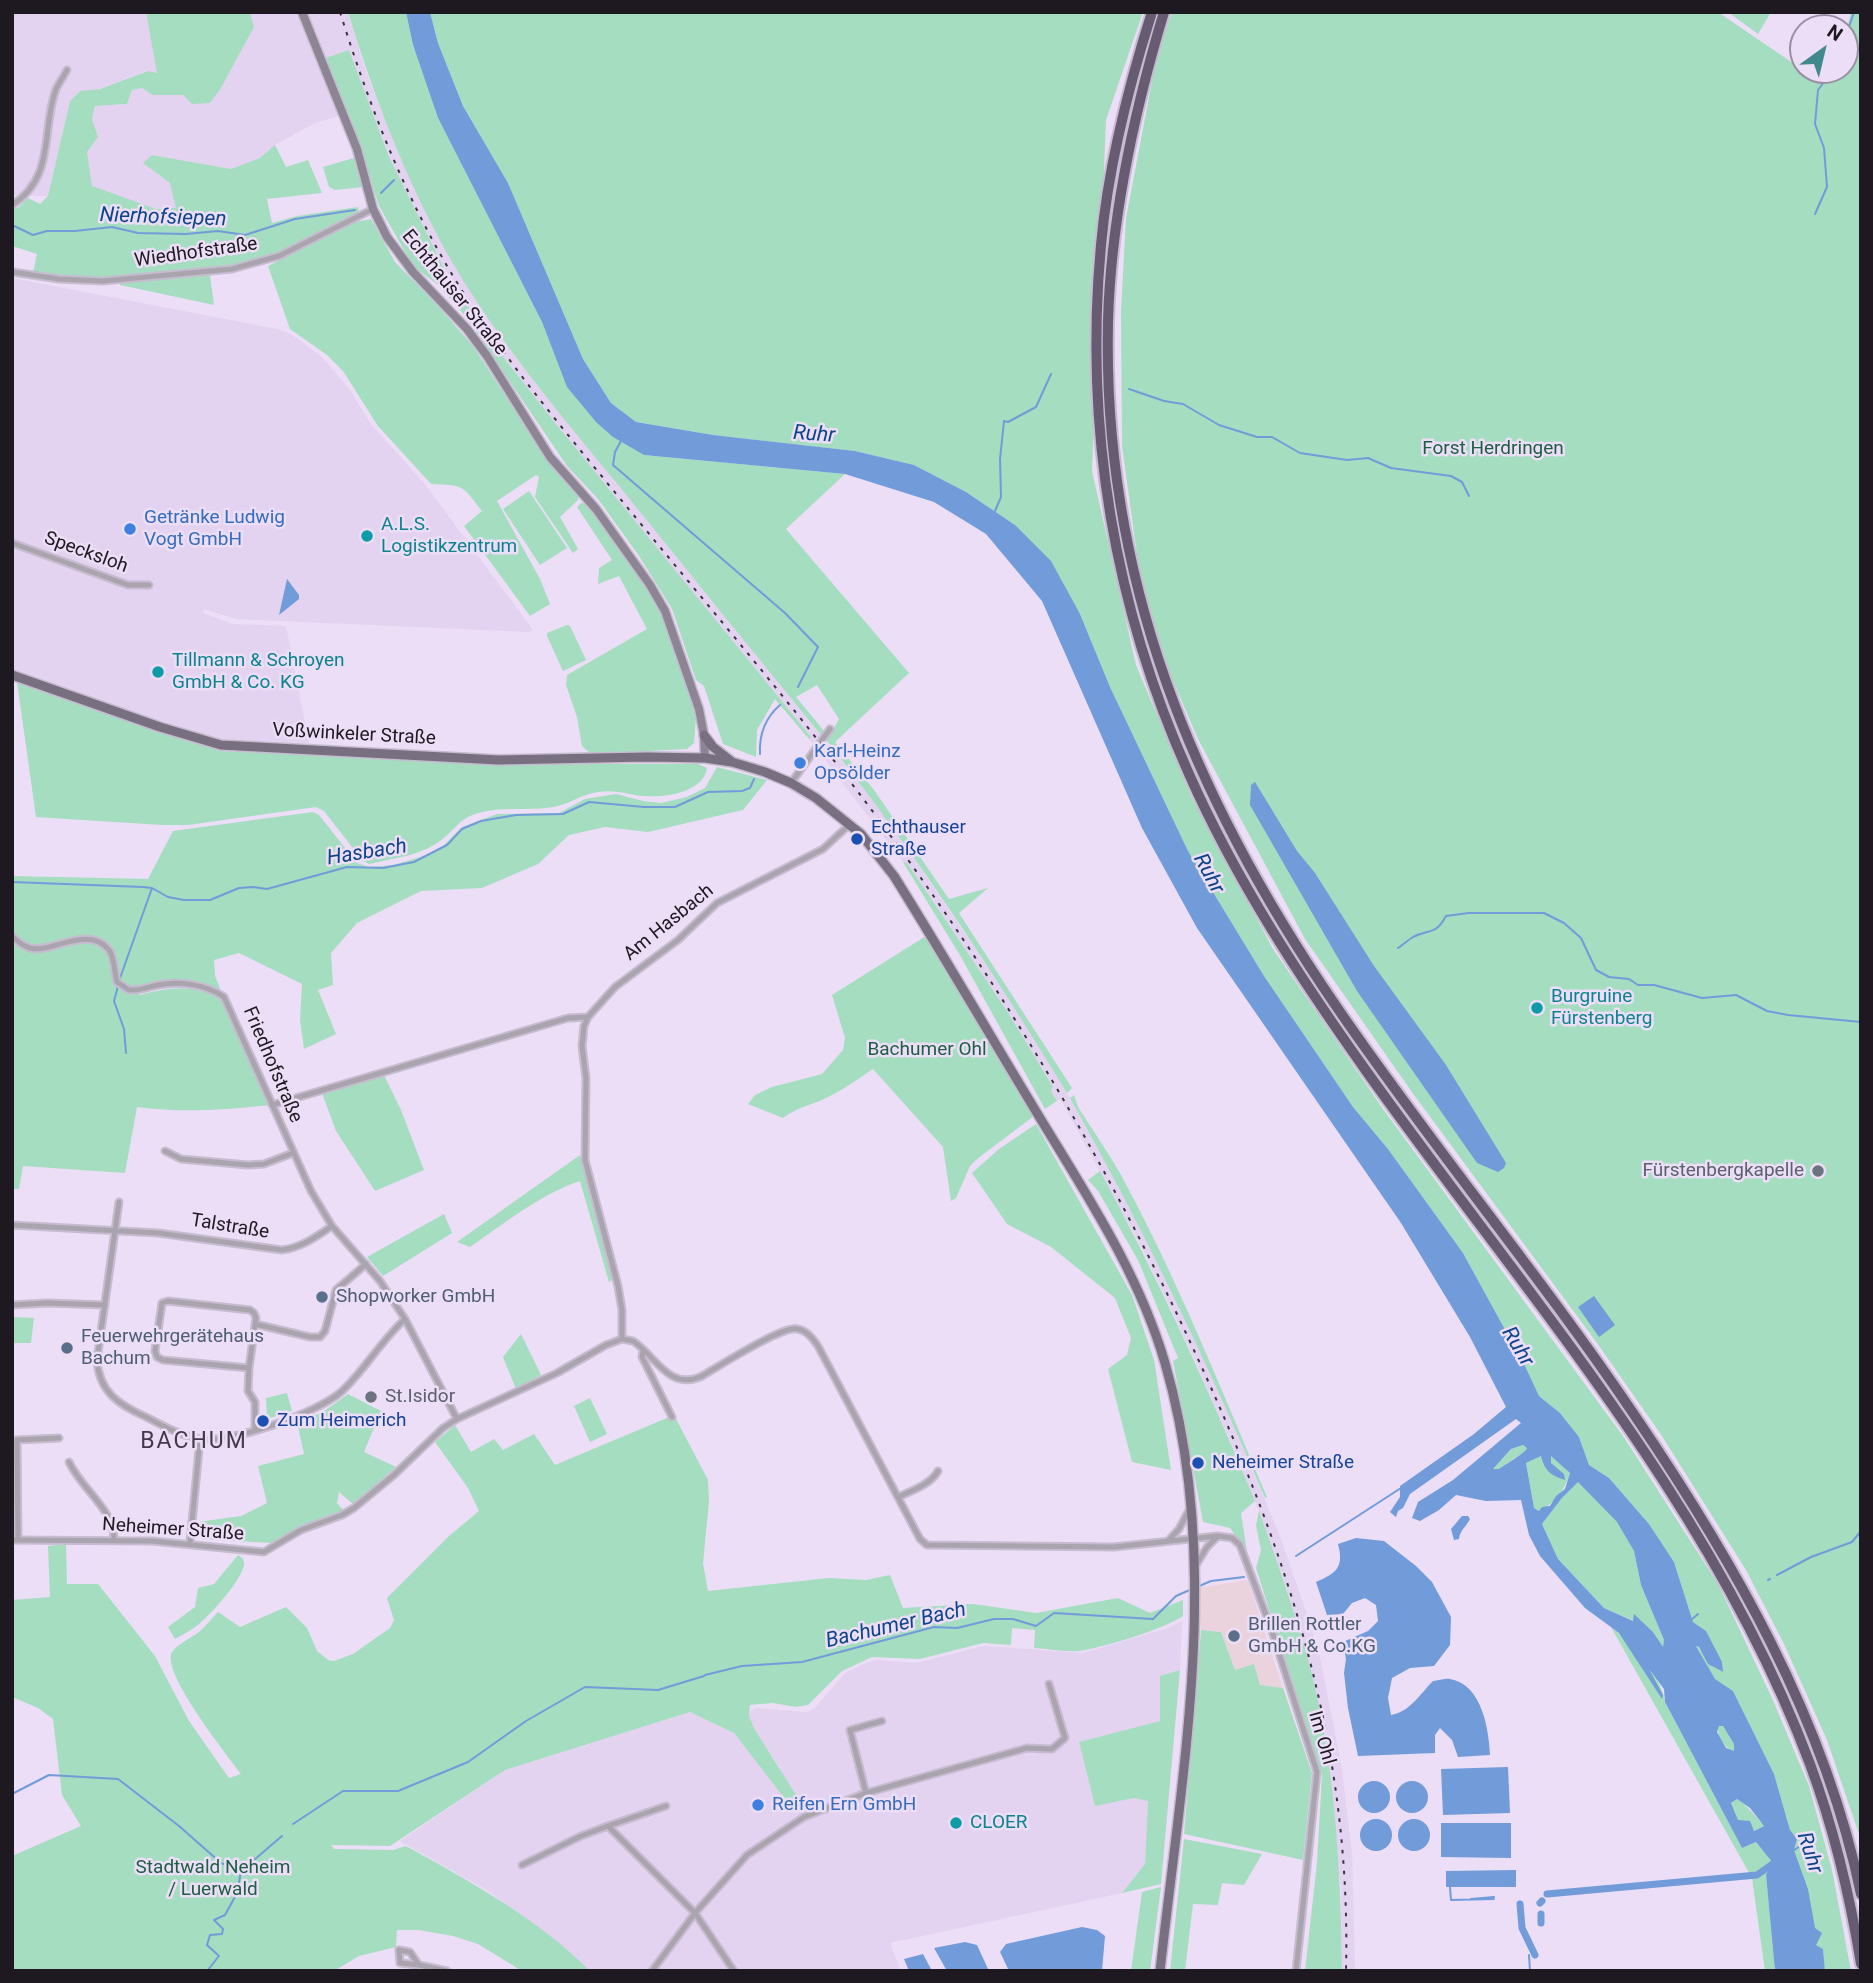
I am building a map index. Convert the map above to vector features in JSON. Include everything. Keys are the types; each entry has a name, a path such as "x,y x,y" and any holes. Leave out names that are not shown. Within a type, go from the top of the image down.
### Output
{"highway":[{"path":"1152,12 1128,97 1112,168 1101,242 1096,321 1098,429 1107,509 1122,585 1160,707 1213,825 1283,947 1385,1096 1593,1376 1664,1480 1719,1572 1760,1649 1811,1766 1846,1885 1861,1964"},
{"path":"1164,12 1124,171 1114,243 1108,321 1111,429 1120,507 1141,607 1172,703 1223,818 1294,941 1379,1068 1604,1371 1675,1474 1718,1546 1760,1621 1799,1703 1851,1847 1861,1894"}],"main road":[{"name":"Echthauser Straße","path":"302,12 357,149 373,209 400,256 467,329 550,457 596,509 650,585 674,632 696,698 704,735 705,758"},
{"name":"Voßwinkeler Straße","path":"12,675 160,727 221,744 498,760 646,757 705,758 732,762 750,766 791,783 816,798 850,824 881,858 1097,1211 1149,1314 1174,1394 1190,1507 1194,1667 1160,1971"},
{"path":"704,735 712,747 732,762"}],"street":[{"path":"12,205 29,190 39,174 44,160 56,90 67,70"},
{"name":"Wiedhofstraße","path":"12,272 59,279 103,281 232,269 279,256 373,209"},
{"name":"Specksloh","path":"12,543 128,585 149,585"},
{"path":"791,783 830,729"},
{"name":"Am Hasbach","path":"588,1017 615,987 678,940 717,902 823,849 850,824"},
{"name":"Friedhofstraße","path":"12,936 35,949 75,940 101,944 110,952 117,982 129,990 186,984 204,987 220,994 227,1001 310,1191 332,1226 393,1299 457,1419"},
{"path":"272,1105 568,1018 588,1017 582,1034 586,1079 585,1160 618,1286 622,1339 633,1341 669,1376 688,1381 719,1367 778,1333 794,1328 803,1331 818,1346 920,1539 930,1546 1114,1547 1218,1536"},
{"path":"165,1151 181,1159 248,1165 264,1164 293,1153"},
{"path":"120,1202 97,1360 99,1375 105,1389 119,1403 175,1431 200,1439 226,1437 306,1413 343,1390 386,1336 405,1319"},
{"name":"Talstraße","path":"12,1225 195,1237 282,1250 314,1239 332,1226"},
{"path":"255,1324 320,1337 325,1331 335,1290 366,1264"},
{"path":"248,1368 160,1359 155,1351 162,1303 168,1301 250,1310 256,1315 248,1368 248,1391 255,1402 255,1430"},
{"path":"12,1305 105,1305"},
{"name":"Neheimer Straße","path":"15,1540 190,1543 254,1552 268,1551 301,1530 354,1508 394,1475 443,1428 457,1419 557,1374 606,1345 622,1339"},
{"path":"643,1349 642,1357 672,1417"},
{"path":"15,1540 17,1440 59,1438"},
{"path":"190,1543 200,1439"},
{"path":"69,1462 76,1477 108,1514 114,1540"},
{"path":"898,1497 924,1484 937,1475 938,1471"},
{"path":"1169,1540 1179,1529 1190,1507"},
{"path":"1193,1571 1200,1555 1218,1536"},
{"name":"Im Ohl","path":"1218,1536 1237,1541 1247,1564 1272,1631 1317,1772 1296,1971"},
{"path":"652,1971 695,1913 747,1854 804,1817 866,1793 1027,1748 1052,1749 1065,1738 1049,1684"},
{"path":"866,1793 850,1730 882,1721"},
{"path":"522,1866 581,1836 666,1806"},
{"path":"608,1826 695,1913 734,1971"},
{"path":"419,1965 447,1971"}],"shaded area":[{"path":"12,12 146,12 158,73 147,71 99,89 80,91 70,101 48,196 12,195"},
{"path":"250,12 298,12 341,115 313,124 275,145 260,158 231,169 152,155 144,163 170,183 177,208 156,209 92,187 87,152 98,137 92,119 95,106 127,104 132,90 142,88 152,95 183,95 210,103 254,27"},
{"path":"304,12 348,12 366,72 398,153 436,233 512,353 881,810 1016,1008 1114,1177 1224,1400 1281,1539 1310,1623 1321,1662 1342,1769 1352,1854 1355,1971 1342,1971 1341,1890 1330,1774 1309,1664 1287,1589 1226,1431 1144,1252 1063,1104 1060,1099 1057,1101 1051,1091 1053,1087 1007,1011 907,863 903,862 810,737 504,358 449,277 389,157 349,50 325,58"},
{"path":"12,278 289,333 323,358 350,390 370,423 424,483 533,630 529,632 236,619 204,609 203,613 233,624 286,626 309,743 222,740 122,708 12,668"},
{"path":"1248,1580 1283,1688 1260,1685 1235,1670 1221,1632 1201,1630 1197,1588"},
{"path":"1182,1621 1180,1670 1160,1676 1160,1721 1079,1742 1095,1806 1134,1798 1148,1801 1145,1864 1122,1893 890,1943 901,1971 590,1971 539,1928 485,1889 400,1841 505,1770 690,1712 734,1733 795,1812 780,1768 749,1716 755,1708 806,1712 814,1709 845,1673 868,1662 878,1660 916,1663 984,1646 1083,1653 1168,1628"}],"green space":[{"path":"146,12 250,12 254,27 210,103 192,104 183,95 152,95 142,88 132,90 127,104 95,106 92,119 98,137 87,152 92,186 156,209 176,208 170,183 143,163 152,155 231,169 260,158 275,145 286,167 308,160 322,193 267,199 272,223 297,216 358,207 359,211 337,227 307,242 249,263 97,279 33,273 37,254 12,246 12,209 19,207 28,198 40,204 48,196 70,101 80,91 100,89 148,71 157,73"},
{"path":"348,12 406,12 413,45 438,118 542,322 567,386 644,455 845,474 786,529 909,673 835,742 874,790 949,899 988,888 959,913 1072,1088 1067,1093 952,913 827,741 839,719 817,685 796,697 824,731 821,735 542,392 475,299 436,233 398,152 366,69"},
{"path":"430,12 1143,12 1106,120 1092,471 1136,665 1191,796 1273,949 1383,1109 1623,1436 1718,1584 1772,1698 1809,1786 1832,1870 1851,1971 1825,1971 1823,1949 1816,1945 1808,1889 1794,1850 1797,1839 1790,1830 1774,1774 1733,1691 1715,1680 1695,1644 1711,1665 1723,1672 1706,1631 1693,1622 1674,1562 1649,1524 1609,1478 1589,1465 1579,1437 1560,1413 1539,1396 1463,1253 1388,1149 1353,1107 1264,976 1188,851 1110,687 1080,614 1015,525 966,492 914,465 855,451 713,435 636,422 611,403 583,359 508,183 463,106 438,43"},
{"name":"Forst Herdringen","path":"1172,12 1718,12 1789,60 1789,84 1859,84 1859,14 1850,14 1861,12 1861,1840 1827,1740 1784,1644 1746,1570 1662,1436 1597,1343 1414,1095 1305,939 1198,739 1162,655 1138,562 1122,446 1121,312 1126,218 1157,55"},
{"path":"1728,12 1771,12 1758,34"},
{"path":"349,50 389,157 449,278 504,358 811,737 809,739 775,699 757,730 756,757 723,744 704,686 696,680 672,609 639,556 598,499 567,466 466,317 438,285 413,266 379,206 361,150 325,58"},
{"path":"354,158 363,187 335,190 329,187 323,167"},
{"path":"371,219 395,262 473,346 551,466 579,495 578,500 560,517 578,549 573,553 535,497 539,477 536,475 497,501 540,579 550,604 530,616 464,526 482,511 466,491 456,486 431,484 378,426 343,371 327,355 290,329 268,266 355,222"},
{"path":"210,275 214,305 120,285 120,283"},
{"path":"529,491 567,548 540,565 503,509"},
{"path":"581,503 587,504 635,569 661,611 692,697 696,717 694,743 687,749 591,754 582,746 577,717 566,685 567,675 647,629 619,576 598,584 599,568 612,560 577,507"},
{"path":"570,626 586,660 563,671 547,633"},
{"path":"17,682 221,751 502,764 698,764 707,768 699,783 682,792 663,796 605,791 553,807 499,809 478,813 464,819 440,841 424,850 369,864 362,860 324,811 316,807 188,825 36,817"},
{"path":"717,767 767,780 743,810 648,832 605,827 569,835 538,864 482,888 421,891 357,923 331,953 333,985 318,990 336,1034 304,1049 300,1020 302,984 239,953 214,960 215,976 221,991 180,981 138,988 139,995 162,990 193,989 225,1002 271,1105 204,1110 137,1107 125,1173 23,1166 19,1189 12,1189 12,876 148,879 173,831 313,812 319,815 357,863 369,867 393,865 424,856 443,846 462,827 497,814 559,813 585,799 616,794 661,803 687,797 705,788"},
{"path":"903,862 907,863 1007,1011 1053,1087 1051,1091 1057,1101 1045,1109 961,957"},
{"name":"Bachumer Ohl","path":"926,936 1034,1116 970,1166 956,1198 951,1201 943,1147 873,1069 837,1092 783,1118 748,1104 755,1095 772,1087 822,1074 843,1050 845,1038 832,995"},
{"path":"382,1071 401,1110 424,1170 375,1191 336,1131 322,1093"},
{"path":"1074,1095 1078,1107 1121,1175 1180,1294 1267,1497 1265,1498 1173,1295 1070,1098"},
{"path":"1036,1124 1132,1295 1154,1360 1171,1470 1132,1462 1108,1369 1127,1355 1131,1338 1115,1298 1051,1247 1007,1224 972,1173 999,1149"},
{"path":"580,1155 614,1279 609,1282 580,1181 536,1202 470,1247 457,1242"},
{"path":"1100,1171 1182,1334 1255,1501 1241,1513 1247,1551 1230,1528 1203,1522 1173,1361 1178,1358 1138,1260 1098,1191 1088,1180"},
{"path":"444,1214 452,1233 383,1276 367,1257"},
{"path":"12,1317 34,1318 31,1343 12,1343"},
{"path":"521,1334 541,1375 516,1389 503,1357"},
{"path":"287,1393 292,1411 267,1419 266,1398"},
{"path":"348,1394 381,1411 364,1452 396,1467 353,1504 339,1492 337,1503 343,1510 300,1526 272,1543 202,1539 197,1535 198,1522 241,1516 267,1503 258,1466 304,1454 297,1422 323,1412"},
{"path":"590,1398 607,1434 590,1442 574,1406"},
{"name":"Stadtwald Neheim / Luerwald","path":"674,1415 708,1480 709,1502 703,1563 708,1591 829,1578 866,1580 890,1575 903,1608 973,1604 1036,1613 1118,1598 1150,1613 1183,1600 1183,1616 1162,1627 1079,1651 1034,1648 1035,1630 1012,1628 1011,1645 983,1643 920,1659 872,1657 842,1671 808,1705 750,1705 749,1716 754,1728 803,1806 795,1812 734,1733 690,1712 505,1770 390,1846 331,1845 334,1849 393,1850 406,1846 479,1887 526,1918 590,1971 522,1971 478,1944 419,1930 397,1930 396,1947 359,1956 334,1971 12,1971 12,1856 81,1826 62,1795 53,1719 38,1708 12,1697 12,1600 50,1597 48,1546 66,1544 67,1584 98,1584 155,1656 189,1721 229,1778 241,1774 185,1694 171,1662 172,1652 199,1632 218,1612 240,1627 286,1607 307,1628 317,1651 328,1660 334,1661 353,1654 390,1628 394,1620 387,1598 449,1536 479,1511 468,1488 435,1442 455,1425 471,1452 494,1439 503,1450 534,1434 555,1465"},
{"path":"1523,1445 1528,1447 1523,1452 1499,1469 1493,1469 1511,1449"},
{"path":"1551,1455 1570,1473 1559,1495 1539,1511 1534,1508 1526,1463 1541,1456 1564,1474 1551,1463"},
{"path":"1578,1481 1617,1522 1634,1551 1641,1585 1664,1640 1663,1648 1653,1632 1634,1615 1634,1621 1604,1608 1558,1559 1542,1524"},
{"path":"1259,1511 1304,1644 1325,1739 1338,1855 1342,1971 1305,1971 1317,1863 1322,1775 1256,1568 1261,1550 1256,1525"},
{"path":"238,1555 244,1564 232,1587 204,1619 175,1639 168,1627 195,1607 198,1588 214,1584"},
{"path":"1611,1627 1628,1641 1659,1683 1665,1702 1742,1848 1756,1842 1772,1862 1766,1875 1775,1971 1765,1971 1752,1878"},
{"path":"1201,1630 1221,1632 1235,1670 1254,1664 1260,1685 1283,1688 1312,1773 1303,1860 1184,1834"},
{"path":"1180,1670 1161,1884 1122,1893 1145,1864 1148,1801 1134,1798 1095,1806 1079,1742 1160,1721 1160,1676"},
{"path":"1718,1726 1723,1726 1734,1744 1734,1752 1722,1741"},
{"path":"1737,1799 1764,1826 1753,1831 1738,1820 1731,1803"},
{"path":"1184,1839 1262,1854 1244,1885 1222,1883 1218,1905 1193,1904 1185,1971 1170,1971"},
{"path":"1161,1887 1150,1971 1131,1971 1142,1892"}],"water":[{"path":"406,12 430,12 438,43 463,106 508,183 583,359 611,403 636,422 713,435 855,451 914,465 966,492 1015,525 1051,561 1080,614 1110,687 1188,851 1264,976 1353,1107 1388,1149 1463,1253 1539,1396 1560,1413 1579,1437 1589,1465 1609,1478 1649,1524 1674,1562 1693,1622 1706,1631 1722,1662 1723,1672 1708,1664 1696,1646 1715,1679 1733,1691 1774,1774 1790,1830 1797,1839 1794,1850 1808,1889 1815,1928 1822,1933 1816,1945 1823,1949 1825,1971 1775,1971 1766,1875 1772,1862 1756,1842 1742,1848 1665,1702 1664,1689 1649,1669 1663,1695 1662,1699 1619,1633 1585,1608 1540,1556 1529,1535 1521,1500 1486,1501 1456,1495 1439,1510 1420,1521 1412,1518 1418,1502 1453,1480 1521,1423 1516,1419 1410,1494 1396,1517 1390,1512 1400,1497 1400,1486 1474,1434 1506,1407 1470,1337 1401,1223 1197,928 1142,828 1042,601 986,534 934,502 845,474 644,455 613,437 596,422 567,387 542,322 438,118 413,45","holes":["1523,1445 1527,1448 1499,1469 1493,1469 1511,1449","1541,1456 1549,1472 1565,1480 1564,1474 1551,1463 1551,1456 1570,1473 1565,1489 1556,1496 1550,1506 1542,1507 1539,1511 1534,1508 1526,1463","1578,1482 1617,1522 1634,1551 1641,1585 1664,1640 1663,1647 1653,1632 1634,1614 1633,1621 1604,1608 1558,1559 1542,1524","1719,1726 1723,1726 1734,1744 1734,1751 1726,1748 1717,1732","1737,1799 1750,1808 1764,1826 1754,1831 1750,1821 1738,1820 1731,1803"]},
{"path":"287,579 299,599 279,615"},
{"path":"1255,782 1297,851 1315,873 1374,966 1446,1065 1506,1163 1498,1172 1477,1163 1357,991 1250,805 1251,785"},
{"path":"1594,1296 1615,1325 1599,1337 1578,1307"},
{"path":"1462,1516 1468,1516 1470,1519 1459,1539 1454,1540 1451,1529"},
{"path":"1356,1538 1384,1541 1416,1566 1432,1582 1451,1617 1450,1645 1434,1666 1410,1668 1392,1678 1388,1698 1391,1715 1409,1706 1433,1681 1448,1679 1461,1683 1470,1689 1482,1710 1490,1755 1458,1757 1452,1740 1440,1728 1435,1735 1435,1753 1358,1756 1348,1708 1343,1642 1368,1631 1378,1621 1376,1605 1365,1598 1352,1603 1343,1614 1327,1615 1316,1582 1329,1576 1337,1568 1340,1558 1338,1544"},
{"path":"1508,1767 1510,1813 1443,1815 1441,1769"},
{"path":"1374,1781 1386,1785 1390,1797 1386,1809 1374,1813 1362,1809 1358,1797 1362,1785"},
{"path":"1412,1781 1424,1785 1428,1797 1424,1809 1412,1813 1400,1809 1396,1797 1400,1785"},
{"path":"1376,1819 1388,1823 1392,1835 1388,1847 1376,1851 1364,1847 1360,1835 1364,1823"},
{"path":"1414,1819 1426,1823 1430,1835 1426,1847 1414,1851 1402,1847 1398,1835 1402,1823"},
{"path":"1441,1823 1511,1823 1511,1858 1441,1857"},
{"path":"1516,1870 1516,1887 1446,1887 1446,1871"},
{"path":"1082,1927 1097,1930 1105,1936 1102,1971 1009,1971 1000,1952 1006,1944"},
{"path":"965,1942 977,1945 989,1971 947,1971 934,1948"},
{"path":"923,1954 932,1971 909,1971 904,1959"}],"waterway":[{"path":"1815,214 1827,187 1824,148 1815,124 1818,90 1822,84"},
{"path":"381,193 394,180"},
{"name":"Nierhofsiepen","path":"12,225 33,235 47,231 112,227 138,233 186,234 218,231 245,235 295,219 355,210"},
{"path":"995,511 1001,497 1000,459 1004,421 1008,422 1036,407 1051,374"},
{"path":"1129,389 1164,401 1183,404 1219,425 1257,437 1272,437 1300,453 1347,460 1368,458 1391,468 1451,476 1462,482 1469,496"},
{"name":"Hasbach","path":"621,441 615,452 613,465 785,613 818,647 798,687"},
{"name":"Hasbach","path":"760,754 764,727 770,715 780,705"},
{"name":"Hasbach","path":"12,882 143,887 152,888 168,897 210,900 239,888 267,889 347,867 383,868 414,862 447,845 462,829 481,821 516,815 563,814 589,802 675,807 708,792 742,791 750,788 754,779"},
{"path":"119,981 152,888"},
{"path":"1398,948 1413,937 1435,929 1446,916 1469,913 1544,913 1564,923 1581,938 1596,970 1609,977 1629,979 1638,985 1654,985 1702,998 1736,995 1767,1011 1788,1015 1861,1022"},
{"path":"118,986 114,1001 124,1029 126,1053"},
{"name":"Bachumer Bach","path":"1296,1556 1401,1488"},
{"path":"1777,1575 1811,1557 1852,1542 1861,1531"},
{"name":"Ruhr","path":"1655,1549 1668,1570 1674,1592"},
{"name":"Bachumer Bach","path":"1197,1587 1211,1581 1244,1577"},
{"name":"Bachumer Bach","path":"705,1675 742,1666 802,1662 934,1627 957,1628 994,1619 1013,1619 1036,1626 1054,1613 1153,1619 1176,1596 1192,1589"},
{"path":"1691,1620 1698,1614"},
{"name":"Bachumer Bach","path":"293,1824 343,1791 398,1791 468,1762 526,1721 585,1687 658,1690 704,1676"},
{"name":"Bachumer Bach","path":"12,1794 49,1775 118,1779 179,1826 221,1863 241,1871 282,1836"},
{"path":"1793,1851 1807,1841"},
{"path":"1547,1894 1757,1875 1774,1863"},
{"path":"207,1971 219,1956 207,1945 210,1935 222,1934 223,1929 214,1920 225,1915 237,1893 241,1871"},
{"path":"1450,1887 1451,1900 1494,1899"},
{"path":"1471,1899 1494,1897"},
{"path":"1520,1904 1522,1928 1535,1955"},
{"path":"1541,1914 1541,1923"},
{"path":"1529,1955 1530,1971"}],"railway":[{"path":"340,12 374,112 401,177 416,209 467,298 504,352 583,454 832,758 929,890 1019,1026 1140,1239 1213,1392 1247,1472 1277,1551 1302,1631 1322,1713 1336,1796 1345,1882 1346,1971"}],"place":[{"name":"Getränke Ludwig Vogt GmbH","path":"130,529"},
{"name":"A.L.S. Logistikzentrum","path":"367,536"},
{"name":"Tillmann & Schroyen GmbH & Co. KG","path":"158,672"},
{"name":"Karl-Heinz Opsölder","path":"800,763"},
{"name":"Echthauser Straße","path":"857,839"},
{"name":"Burgruine Fürstenberg","path":"1537,1008"},
{"name":"Fürstenbergkapelle","path":"1818,1171"},
{"name":"Shopworker GmbH","path":"322,1297"},
{"name":"Feuerwehrgerätehaus Bachum","path":"67,1348"},
{"name":"St.Isidor","path":"371,1397"},
{"name":"Zum Heimerich","path":"263,1421"},
{"name":"Neheimer Straße","path":"1198,1463"},
{"name":"Brillen Rottler GmbH & Co.KG","path":"1234,1636"},
{"name":"Reifen Ern GmbH","path":"758,1805"},
{"name":"CLOER","path":"956,1823"}],"district":[{"name":"BACHUM","path":"194,1442"}]}
